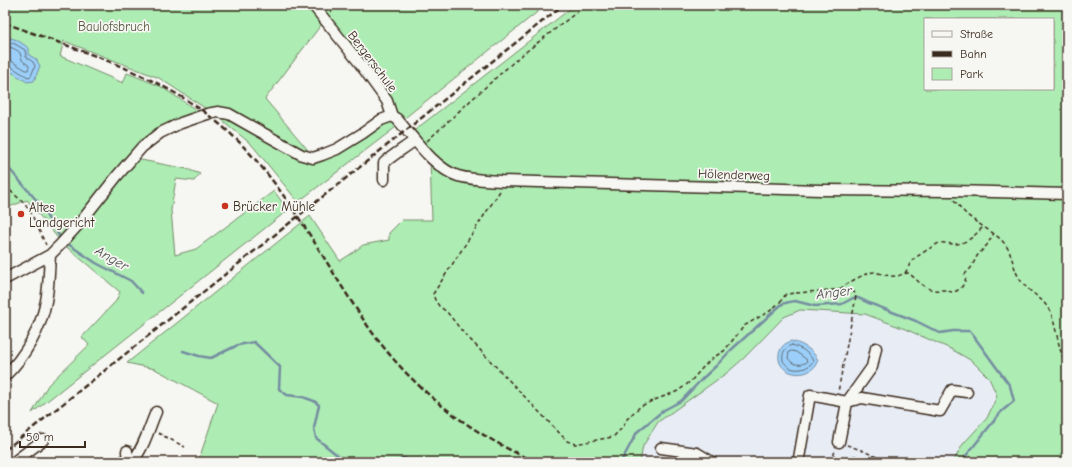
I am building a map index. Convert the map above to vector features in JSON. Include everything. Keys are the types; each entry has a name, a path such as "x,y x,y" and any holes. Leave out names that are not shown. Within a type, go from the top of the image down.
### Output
{"street":[{"name":"Bergerschule","path":"313,5 358,61 387,101 392,116"},
{"path":"5,279 50,255 79,224 142,147 160,133 181,123 218,112 229,114 302,155 313,158 322,156 337,149 381,120 392,116"},
{"name":"Hölenderweg","path":"392,116 397,119 431,158 445,170 469,178 501,181 821,190 1067,194"},
{"path":"384,180 384,163 393,154 418,143"},
{"path":"5,376 24,354 43,315 50,255"},
{"path":"839,442 847,402 872,367 876,348"},
{"path":"799,462 810,395 847,402 862,398 940,411 952,390 967,392"},
{"path":"132,462 137,457 156,412"},
{"path":"14,462 43,440"},
{"path":"661,448 697,454 712,462"},
{"path":"127,451 128,462"}],"path":[{"path":"418,143 470,101 518,58 586,5"},
{"path":"501,181 502,188 433,294 439,306 447,312 462,331 567,441 575,444 613,437 623,427 627,419 646,403 678,391 686,385 705,365 724,351 744,326 770,310 780,302 786,294 840,289 854,292 856,295 836,400"},
{"path":"5,186 24,203 31,213 50,255"},
{"path":"954,191 953,199 964,212 970,218 1001,239 1009,251 1020,280 1047,306 1052,314 1060,349 1067,367"},
{"path":"905,273 913,259 929,250 932,246 939,243 957,244 964,242 969,240 983,227"},
{"path":"840,289 844,285 859,277 872,272 896,276 908,273 926,288 934,291 956,291 963,285 966,280 965,274 971,268 977,256 987,245 994,233"},
{"path":"149,429 185,447"},
{"path":"839,442 888,462"},
{"path":"831,462 834,454"}],"shaded area":[{"path":"800,310 865,314 951,349 972,361 989,378 997,396 987,418 963,444 953,462 640,462 643,446 658,422 744,358 784,317"}],"green space":[{"name":"Baulofsbruch","path":"5,5 311,5 324,21 265,99 313,156 230,112 208,110 159,78 64,41 60,56 123,83 127,73 160,86 198,111 157,130 61,242 27,200 9,207 5,214"},
{"path":"315,5 546,5 401,121"},
{"path":"575,5 1067,5 1067,462 953,462 963,444 987,418 997,396 989,378 972,361 951,349 865,314 800,310 784,317 744,358 728,372 658,422 643,446 640,462 198,462 218,403 155,369 127,363 310,216 340,261 363,245 389,240 389,233 402,220 432,220 430,159 446,168 411,133"},
{"path":"218,113 312,159 392,117 400,124 298,202 252,145 216,115"},
{"path":"136,159 187,169 200,174 194,181 176,179 171,210 175,255 196,249 274,191 288,210 32,413 48,385 89,345 82,337 116,301 120,292 63,244"}],"water":[{"path":"5,36 17,40 29,48 29,55 36,59 40,66 34,81 27,82 5,68"},
{"path":"791,341 807,348 816,356 818,360 810,370 805,373 792,373 786,370 779,361 781,349 786,343"}],"waterway":[{"name":"Anger","path":"5,164 38,202 60,237"},
{"name":"Anger","path":"68,244 96,263 131,281 142,293"},
{"name":"Anger","path":"621,462 637,432 664,410 681,401 731,350 782,304 795,301 815,306 842,304 853,298 858,298 916,321 940,333 970,331 1010,386 1014,401 1001,412 961,462"},
{"name":"Anger","path":"183,351 211,358 238,345 254,342 280,367 279,389 287,395 303,397 314,401 319,405 314,428 316,438 346,462"},
{"name":"Anger","path":"854,456 871,462"},
{"name":"Anger","path":"396,462 403,458 410,462"}],"railway":[{"path":"5,450 563,5"},
{"path":"5,23 125,68 182,97 208,115 233,136 270,177 302,223 361,316 396,362 416,383 460,420 510,450 536,462"}],"place":[{"name":"Brücker Mühle","path":"225,206"},
{"name":"Altes Landgericht","path":"21,214"}]}
